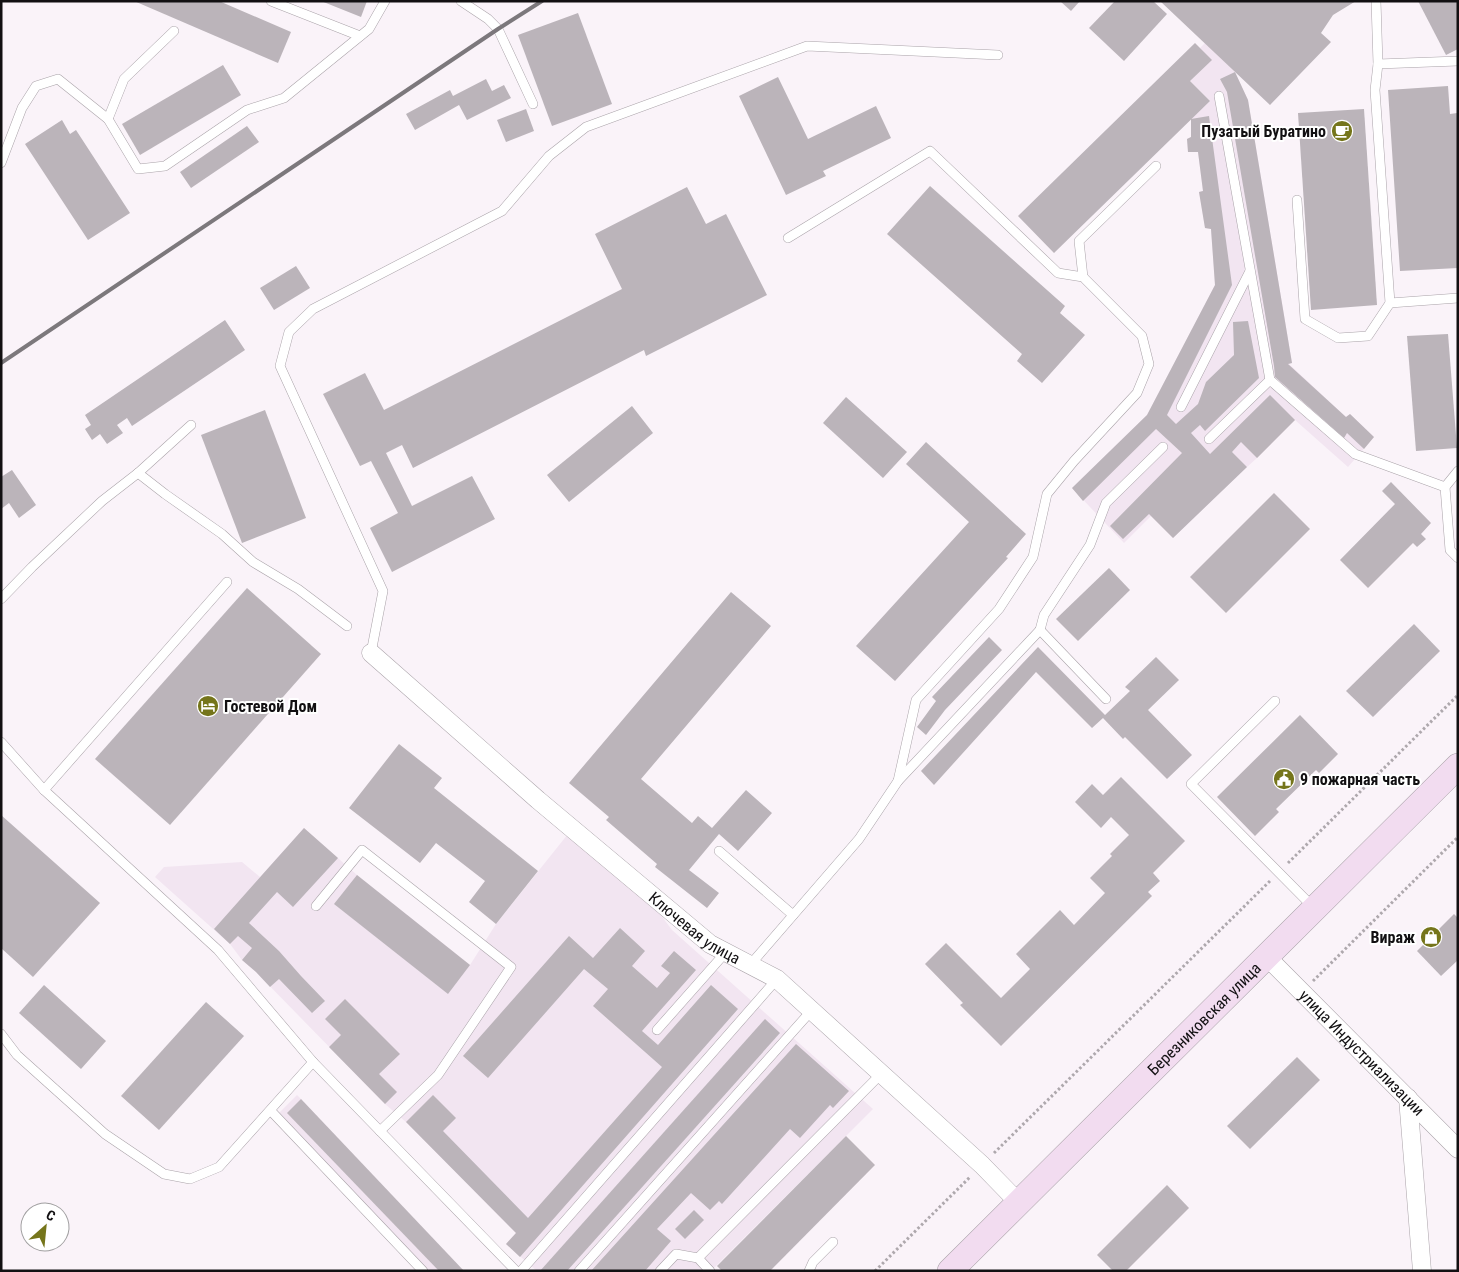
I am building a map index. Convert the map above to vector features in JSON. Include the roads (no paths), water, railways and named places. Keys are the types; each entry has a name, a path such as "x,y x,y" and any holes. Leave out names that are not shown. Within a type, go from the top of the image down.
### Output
{"main road":[{"name":"Березниковская улица","path":"950,1271 1458,766"}],"street":[{"name":"Ключевая улица","path":"371,654 538,800 710,944 777,980 982,1165 1018,1202"},
{"name":"улица Индустриализации","path":"1266,956 1458,1149"},
{"path":"1408,1098 1422,1271"}],"lane":[{"path":"271,1 360,36"},
{"path":"1,162 22,108 36,86 58,79 108,119 138,169 165,166 248,110 284,98 369,29 385,1"},
{"path":"461,1 488,19 498,29 533,104"},
{"path":"1297,200 1305,319 1338,338 1368,336 1390,303 1375,90 1378,64 1376,1"},
{"path":"108,119 124,79 174,31"},
{"path":"371,654 383,591 280,366 289,332 312,309 502,211 549,156 586,127 807,46 998,55"},
{"path":"1378,64 1458,61"},
{"path":"1219,96 1270,380 1355,454 1444,487"},
{"path":"788,238 930,151 1058,273 1084,277"},
{"path":"898,781 916,700 999,609 1033,557 1047,494 1074,461 1137,392 1149,364 1142,336 1084,277 1079,241 1156,166"},
{"path":"1181,407 1250,271"},
{"path":"1390,303 1458,298"},
{"path":"1209,439 1270,380"},
{"path":"1,599 102,501 138,473 191,425"},
{"path":"750,965 859,840 898,781 1040,630 1044,615 1090,545 1106,503 1163,447"},
{"path":"1458,472 1444,487 1450,550 1458,558"},
{"path":"138,473 222,534 253,562 298,589 347,626"},
{"path":"44,790 227,582"},
{"path":"1040,630 1106,699"},
{"path":"1275,701 1191,784 1314,908"},
{"path":"1,742 44,790 218,950 313,1062 516,1271"},
{"path":"316,906 362,850 511,967 438,1076 380,1131"},
{"path":"719,851 793,915"},
{"path":"658,1030 726,952"},
{"path":"521,1271 777,980"},
{"path":"579,1271 812,1010"},
{"path":"1,1034 16,1055 105,1134 164,1174 190,1180 220,1167 313,1062"},
{"path":"698,1258 882,1073"},
{"path":"271,1111 423,1271"},
{"path":"810,1271 812,1262 833,1242"},
{"path":"660,1271 676,1254 698,1258 710,1271"}],"railway":[{"path":"1,363 542,1"}],"place":[{"name":"Пузатый Буратино","path":"1342,131"},
{"name":"Гостевой Дом","path":"208,706"},
{"name":"9 пожарная часть","path":"1284,779"},
{"name":"Вираж","path":"1431,937"}]}
